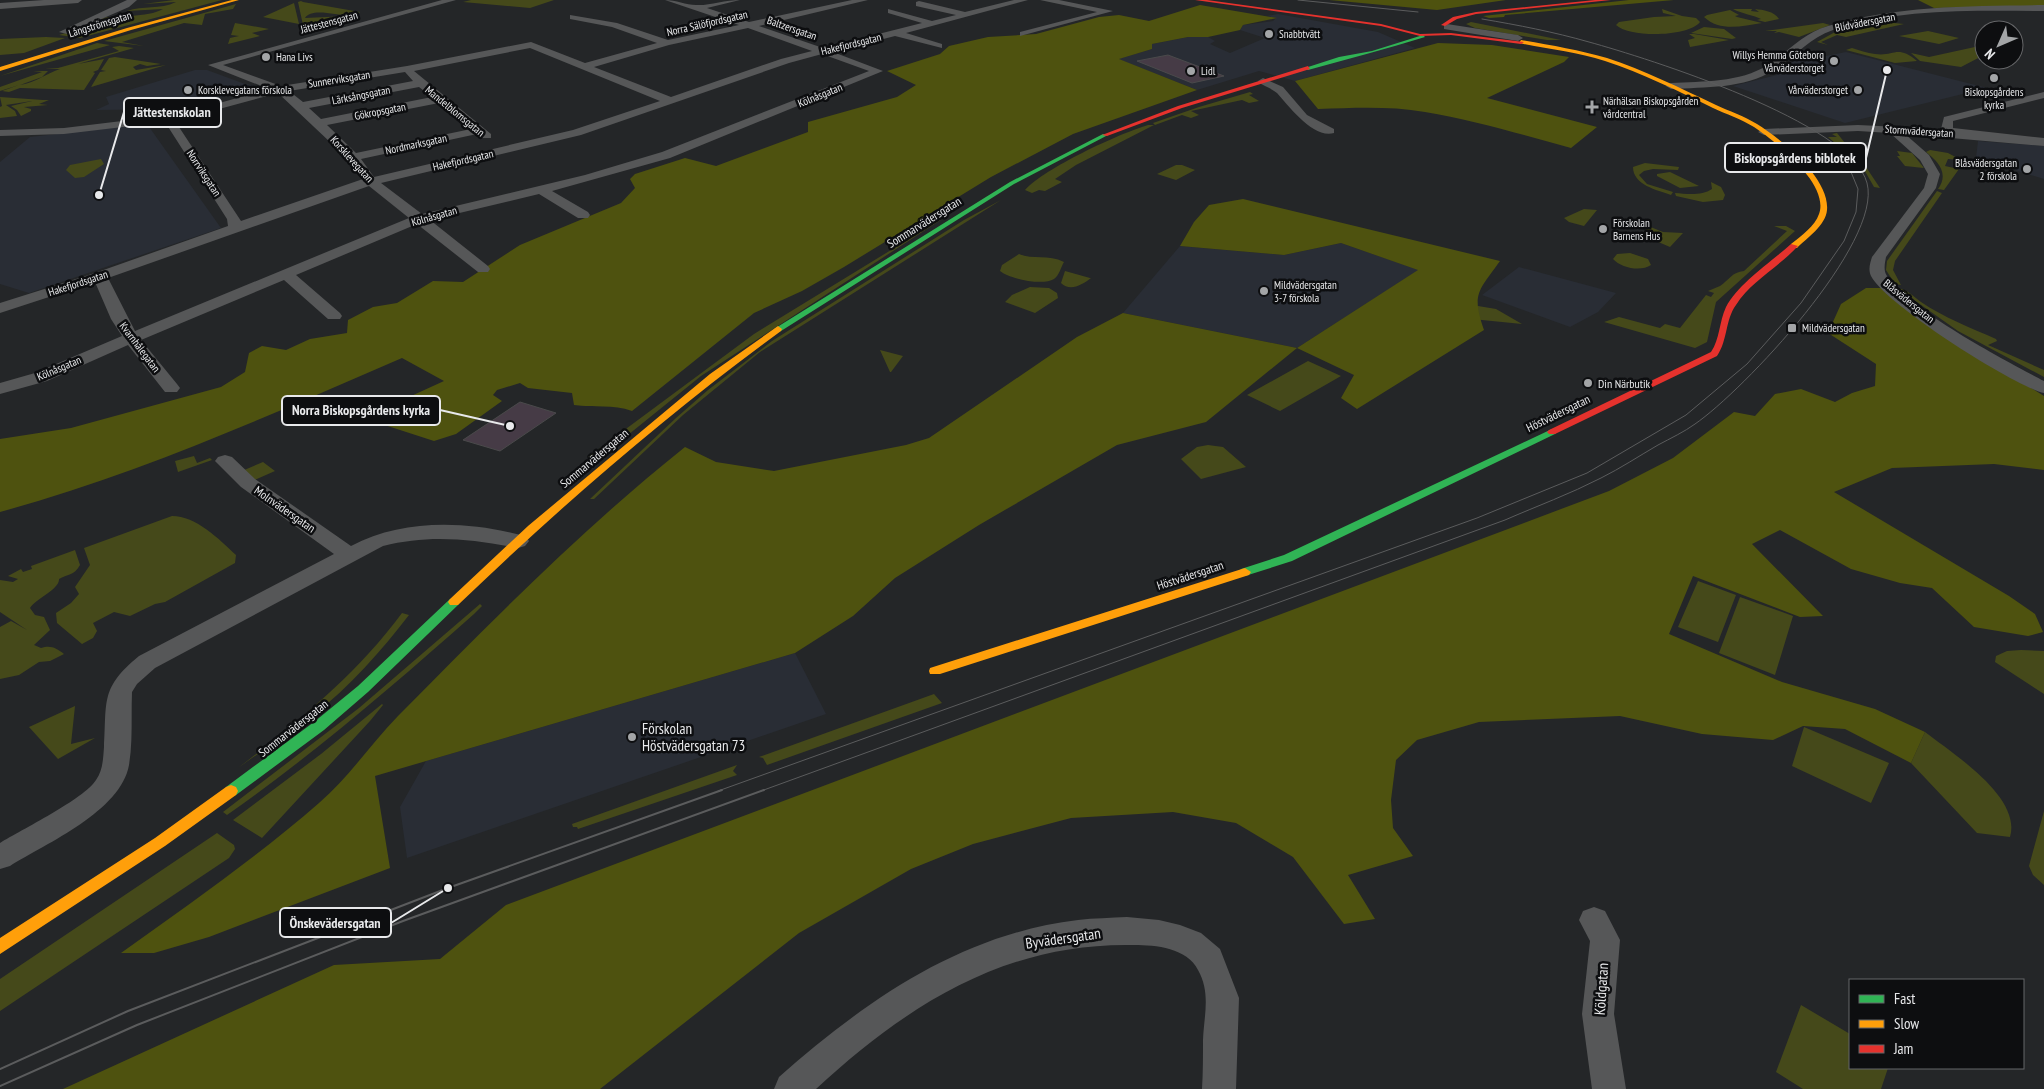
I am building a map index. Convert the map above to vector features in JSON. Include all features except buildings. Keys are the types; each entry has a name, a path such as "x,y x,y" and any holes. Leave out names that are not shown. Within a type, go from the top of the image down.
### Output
{"street":[{"path":"0,6 29,2 78,0"},
{"path":"64,32 126,5 133,0"},
{"name":"Långströmsgatan","path":"0,69 129,29 237,0"},
{"name":"Jättestensgatan","path":"213,65 452,0"},
{"name":"Baltzersgatan","path":"668,0 699,8 878,71"},
{"path":"699,8 736,0"},
{"name":"Norra Sälöfjordsgatan","path":"584,66 667,43 864,0"},
{"name":"Hakefjordsgatan","path":"0,308 100,276 235,227 371,181 578,133 779,63 1024,0"},
{"path":"1024,34 1109,11 1044,0"},
{"path":"1197,0 1406,25"},
{"path":"1226,0 1406,25 1423,36 1446,29 1455,18 1476,13 1609,0"},
{"path":"1446,29 1436,18 1567,0"},
{"path":"2,17 29,2"},
{"name":"Hakefjordsgatan","path":"973,2 997,6"},
{"name":"Hakefjordsgatan","path":"919,4 966,14"},
{"name":"Blidvädersgatan","path":"1671,86 1727,82 1748,78 1769,68 1803,40 1828,29 1857,21 1933,12 2044,8"},
{"name":"Hakefjordsgatan","path":"891,12 930,23"},
{"path":"573,17 614,25 667,43"},
{"name":"Sommarvädersgatan","path":"1341,58 1344,54 1378,44 1406,25"},
{"name":"Höstvädersgatan","path":"935,671 1288,558 1714,354 1722,346 1726,317 1733,303 1813,228 1820,218 1824,208 1822,191 1815,179 1754,125 1671,86 1607,60 1561,48 1446,29"},
{"path":"896,32 939,46"},
{"name":"Sommarvädersgatan","path":"0,947 160,842 257,774 319,726 370,683 518,541 661,419 742,354 1012,183 1059,156 1108,133 1192,102 1341,58 1365,55 1423,36"},
{"name":"Sunnerviksgatan","path":"0,133 55,132 168,119 280,89 407,69 531,46 671,101"},
{"name":"Korsklevegatan","path":"213,65 280,89 301,106 353,157 371,181 483,269"},
{"name":"Mandelblomsgatan","path":"407,69 440,99 505,151"},
{"name":"Kölnåsgatan","path":"0,389 41,377 418,219 540,189 679,151 878,71"},
{"path":"1263,81 1279,89 1303,117 1330,131"},
{"name":"Lärksångsgatan","path":"301,106 421,83"},
{"path":"1952,133 1947,129 1948,119 2044,95"},
{"name":"Gökropsgatan","path":"319,123 440,99"},
{"name":"Norrviksgatan","path":"168,119 234,219 235,227"},
{"name":"Stormvädersgatan","path":"1764,132 1848,128 1952,133 2044,142"},
{"name":"Nordmarksgatan","path":"353,157 480,130"},
{"name":"Blåsvädersgatan","path":"1893,130 1925,158 1934,174 1930,188 1879,257 1877,266 1880,277 1887,286 1931,319 2010,370 2044,388"},
{"path":"540,189 583,215"},
{"path":"286,274 334,316"},
{"name":"Kvarnhålegatan","path":"100,276 119,319 131,338 171,388"},
{"name":"Molnvädersgatan","path":"225,461 248,483 348,554"},
{"path":"0,857 76,812 105,789 116,766 120,692 128,678 147,662 348,554 376,541 416,531 458,530 518,541"},
{"name":"Köldgatan","path":"1594,920 1605,940 1598,1014 1609,1089"},
{"name":"Byvädersgatan","path":"791,1089 869,1022 929,982 1025,942 1078,933 1118,931 1154,932 1184,941 1208,957 1223,997 1219,1089"}],"shaded area":[{"path":"1329,0 1506,0 1437,10"},
{"path":"1629,0 1674,0 1505,15 1504,17 1489,18 1483,16"},
{"path":"1918,0 2044,0 2044,6 1934,8"},
{"path":"1200,5 1277,18 1243,25 1240,30 1208,37 1188,37 1152,44 1152,49 1119,59 1197,90 1073,134 991,177 844,267 802,291 754,313 632,411 611,407 574,405 572,393 528,388 520,383 497,390 493,395 502,401 456,434 434,441 363,418 444,381 402,358 253,422 153,462 52,497 0,512 0,439 71,428 221,387 245,372 249,353 262,346 286,350 310,339 347,333 348,320 373,307 397,303 433,281 463,282 520,245 621,203 635,188 630,179 635,174 685,158 716,166 808,132 808,122 897,97 916,85 887,71 940,54 949,46 988,37 1036,34 1099,17 1119,15 1149,21"},
{"path":"1278,14 1378,32 1415,48 1295,81 1259,71 1197,90 1118,59 1152,49 1152,44 1188,37 1208,37 1215,41 1210,44 1230,53 1265,38 1240,30 1243,25 1273,21 1276,18 1267,16"},
{"path":"1438,43 1492,45 1569,57 1564,62 1487,98 1597,127 1571,148 1480,123 1425,112 1385,108 1318,109 1295,81"},
{"path":"1846,52 1987,88 1845,123 1733,86 1777,75 1797,58 1806,56 1816,58"},
{"name":"Korsklevegatans förskola","path":"195,70 207,70 245,84 263,87 171,109 96,110 109,104 106,97"},
{"path":"147,124 221,228 29,293 0,284 0,162 30,137"},
{"name":"Blåsvädersgatan 2 förskola","path":"1978,141 2044,146 2044,179 1976,158"},
{"path":"1243,199 1500,261 1479,293 1478,308 1484,330 1357,409 1341,398 1354,375 1297,348 1418,270 1341,243 1284,255 1180,246 1194,222 1209,205"},
{"name":"Mildvädersgatan 3-7 förskola","path":"1341,243 1419,270 1297,348 1123,313 1180,246 1284,255"},
{"path":"1519,267 1616,293 1598,312 1570,327 1482,295"},
{"path":"1866,288 1881,288 1965,347 2044,396 2044,470 1994,464 1892,468 1834,492 2009,596 2035,614 2043,632 2028,636 1974,627 1932,588 1900,583 1851,569 1780,530 1752,544 1823,616 1800,617 1693,576 1669,634 1782,682 1875,709 1925,732 1911,763 1845,729 1803,726 1773,740 1702,734 1620,716 1479,722 1417,740 1396,760 1391,800 1393,828 1413,856 1348,875 1375,919 1344,924 1293,857 1236,823 1173,812 1071,818 973,844 911,869 799,933 600,1089 63,1089 334,965 440,959 506,905 1609,491 1673,458 1734,412 1755,416 1775,394 1801,389 1835,402 1852,393 1875,386 1876,364 1828,333 1841,304"},
{"path":"1123,313 1297,348 1206,422 1117,445 979,525 895,578 853,616 795,653 375,776 390,868 209,937 154,953 121,953 246,862 319,803 340,783 398,716 502,612 573,544 685,447 716,462 774,471 906,445 929,438 1077,337"},
{"name":"Förskolan Höstvädersgatan 73","path":"795,653 826,714 407,858 400,807 426,761"}],"green space":[{"path":"174,0 222,0 80,38 59,35 81,28 106,28 113,24 78,26 117,21 129,17 96,19 157,12 163,9 127,11 164,6 176,2 143,4"},
{"path":"471,0 554,0 530,8 463,2"},
{"path":"298,2 360,12 356,15 309,14 305,18 349,16 307,26 303,25"},
{"path":"294,3 299,24 263,17"},
{"path":"236,4 233,9 205,14 202,25 184,23 122,42 144,46 104,41"},
{"path":"1662,9 1682,16 1696,18 1700,22 1684,31 1659,34 1633,32 1616,25 1619,22 1676,16 1663,13"},
{"path":"1733,9 1752,9 1751,11 1759,12 1755,9 1765,10 1774,14 1779,19 1765,22"},
{"path":"1730,10 1739,15 1735,16 1737,17 1762,23 1732,27 1717,25 1704,17"},
{"path":"1874,21 1904,24 1846,37 1837,35 1821,42 1828,45 1817,42 1837,31"},
{"path":"1471,22 1561,40 1547,40 1475,28 1466,24"},
{"path":"235,23 269,29 252,33 260,36 228,44 230,38 239,36 231,35"},
{"path":"1823,23 1830,25 1799,37 1779,32 1774,33 1777,31 1765,31"},
{"path":"1704,27 1724,29 1736,38 1691,33"},
{"path":"1928,31 1959,38 1939,44 1899,36"},
{"path":"1689,34 1729,40 1690,47 1688,40 1695,38"},
{"path":"65,38 24,53 0,55 0,39"},
{"path":"97,43 110,45 0,76"},
{"path":"112,47 134,48 78,64 104,59 98,70 93,72 95,73 84,90 20,88 9,92 2,91 19,85 0,91 0,87 42,72 33,71 48,71 42,77 20,85 31,82 60,69 45,69 58,68 119,51"},
{"path":"1974,47 1974,60 1961,67 1920,61 1911,53 1929,57"},
{"path":"1852,48 1875,54 1905,53 1917,61 1895,63 1846,50"},
{"path":"115,57 161,64 147,66 140,64 133,67 136,70 166,65 91,87 100,72 106,71 101,70 109,58"},
{"path":"1250,92 1253,94 1249,95 1259,101 1249,103 1242,100 1191,111 1199,115 1191,118 1182,115 1155,125 1153,123 1199,107"},
{"path":"0,97 49,100 39,104 48,105 24,107 31,109 31,111 21,116 11,106 32,101 6,105 15,111 17,116 0,118 0,107 2,106"},
{"path":"1148,125 1154,125 1076,165 1055,179 1062,182 1045,191 1039,190 1032,193 1025,190 1035,181 1065,162 1119,136"},
{"path":"1837,133 1845,143 1850,143 1880,188 1874,187 1862,166 1828,137 1837,137 1832,134"},
{"path":"1930,150 1948,153 1961,160 1948,159 1945,166 1959,169 1944,190 1938,189 1943,178 1942,173 1935,160 1926,152"},
{"path":"1897,151 1912,153 1924,168 1905,166 1897,156 1900,156"},
{"path":"101,159 104,164 84,177 75,178 66,170 70,165"},
{"path":"1645,163 1679,167 1678,170 1653,169 1644,171 1639,175 1647,184 1673,192 1671,195 1647,186 1637,178 1633,167"},
{"path":"1176,165 1182,165 1195,170 1176,180 1157,174"},
{"path":"1670,172 1699,186 1680,188 1657,176 1657,174"},
{"path":"1711,182 1721,187 1725,195 1723,200 1703,202 1676,196 1675,193 1704,193 1712,189"},
{"path":"1937,191 1942,193 1895,261 1893,270 1901,285 1895,284 1886,270 1887,261"},
{"path":"1001,200 760,352 683,415 594,499 590,499 708,390 772,341 964,220"},
{"path":"1584,209 1597,210 1584,226 1569,222 1564,218"},
{"path":"953,212 701,376 618,443 592,458 588,457 754,334"},
{"path":"1648,226 1663,232 1683,233 1670,247 1656,241 1638,241"},
{"path":"1774,226 1786,226 1795,231 1716,302 1707,342 1695,348 1604,322 1619,317 1660,328 1665,324 1680,328 1706,295 1711,297 1714,293 1708,291 1720,286 1736,273 1744,271 1787,231"},
{"path":"1630,253 1648,259 1651,265 1637,269 1621,265 1613,259 1617,254"},
{"path":"1019,254 1030,257 1052,258 1064,262 1054,279 1042,282 1011,277 1000,271 1002,265"},
{"path":"1065,271 1091,278 1080,285 1068,287 1061,283"},
{"path":"1030,287 1049,288 1057,293 1058,298 1035,313 1005,302 1012,295"},
{"path":"1897,288 1907,291 1921,302 1948,317 1996,339 1997,341 1988,345 2044,370 2044,377 1958,331"},
{"path":"1472,305 1496,309 1522,324 1472,319"},
{"path":"880,350 903,356 891,372 890,372"},
{"path":"1308,361 1341,376 1280,411 1247,395"},
{"path":"1208,445 1223,447 1246,467 1201,479 1181,459 1197,447"},
{"path":"194,456 197,463 210,458 212,460 178,472 175,461"},
{"path":"263,462 275,471 252,481 242,471"},
{"path":"172,516 190,520 207,530 236,555 235,563 165,602 155,604 130,616 114,612 93,623 97,631 93,638 82,644 57,623 56,613 71,603 79,594 75,587 90,565 84,548"},
{"path":"75,550 80,565 78,569 59,579 52,590 30,608 35,615 44,617 50,630 34,645 41,648 53,648 64,654 50,661 39,662 19,675 0,679 0,627 11,621 27,630 0,612 0,580 13,582 18,579 8,576 21,569 23,572 32,569 31,566"},
{"path":"1698,581 1736,595 1718,642 1678,627"},
{"path":"1740,597 1793,616 1775,675 1719,653"},
{"path":"480,604 482,606 474,614 323,743 227,815 223,812 359,708"},
{"path":"402,613 409,615 376,655 340,693 313,715 238,768 326,696 366,656"},
{"path":"2007,651 2044,651 2044,694 1995,662 1996,656"},
{"path":"934,694 942,703 767,765 763,758 759,757"},
{"path":"382,704 370,721 262,838 233,820 321,754"},
{"path":"75,706 71,744 95,738 58,759 29,727"},
{"path":"1804,727 1889,763 1871,803 1792,766"},
{"path":"1925,732 1967,764 1995,792 2006,807 2011,822 2010,837 1977,833 1911,763"},
{"path":"737,765 733,771 737,775 578,829 573,827 572,824"},
{"path":"2044,811 2044,885 2033,875 2029,866"},
{"path":"217,833 234,845 235,849 229,858 0,1011 0,979"},
{"path":"1801,1005 1849,1033 1849,1069 1888,1069 1881,1089 1803,1089 1776,1072"}],"tram line":[{"path":"1298,0 1418,12"},
{"path":"761,791 1505,520 1565,495 1608,474 1695,424 1717,407 1775,349 1805,314 1832,277 1854,241 1866,209 1867,183 1853,160 1825,137 1787,116 1744,96 1698,78 1655,62 1576,38 1482,19"},
{"path":"718,791 1477,518 1587,473 1686,415 1747,364 1801,303 1844,241 1856,212 1858,189 1851,172 1841,158"},
{"path":"0,1069 128,1011 448,888 722,790"},
{"path":"0,1086 137,1025 403,921 764,790"}],"traffic: fast":[{"path":"1308,68 1341,58 1373,52 1423,36"},
{"path":"778,329 1012,183 1105,135"},
{"path":"1245,572 1288,558 1552,432"},
{"path":"231,791 319,726 363,689 454,602"}],"traffic: slow":[{"path":"0,69 129,29 237,0"},
{"path":"1521,42 1575,51 1620,64 1738,117 1766,133 1799,161 1817,185 1822,196 1823,214 1812,229 1794,246"},
{"path":"454,602 532,528 713,376 778,329"},
{"path":"935,671 1245,572"},
{"path":"0,947 160,842 231,791"}],"traffic: jam":[{"path":"1197,0 1381,25 1420,35 1451,34 1521,42"},
{"path":"1443,25 1455,18 1476,13 1609,0"},
{"path":"1105,135 1180,107 1308,68"},
{"path":"1552,432 1714,354 1718,348 1732,304 1753,282 1794,246"}],"place":[{"name":"Snabbtvätt","path":"1269,34"},
{"name":"Hana Livs","path":"266,57"},
{"name":"Willys Hemma Göteborg Vårväderstorget","path":"1834,61"},
{"name":"Biskopsgårdens biblotek","path":"1887,70"},
{"name":"Lidl","path":"1191,71"},
{"name":"Biskopsgårdens kyrka","path":"1994,78"},
{"name":"Korsklevegatans förskola","path":"188,90"},
{"name":"Vårväderstorget","path":"1858,90"},
{"name":"Närhälsan Biskopsgården vårdcentral","path":"1592,107"},
{"name":"Blåsvädersgatan 2 förskola","path":"2027,169"},
{"name":"Jättestenskolan","path":"99,195"},
{"name":"Förskolan Barnens Hus","path":"1603,229"},
{"name":"Mildvädersgatan 3-7 förskola","path":"1264,291"},
{"name":"Mildvädersgatan","path":"1792,328"},
{"name":"Din Närbutik","path":"1588,383"},
{"name":"Norra Biskopsgårdens kyrka","path":"510,426"},
{"name":"Förskolan Höstvädersgatan 73","path":"632,737"},
{"name":"Önskevädersgatan","path":"448,888"}]}
